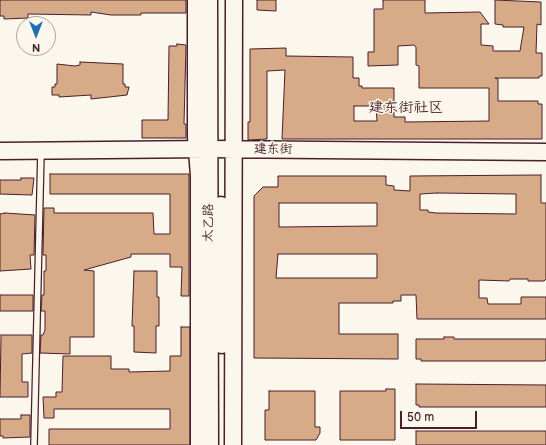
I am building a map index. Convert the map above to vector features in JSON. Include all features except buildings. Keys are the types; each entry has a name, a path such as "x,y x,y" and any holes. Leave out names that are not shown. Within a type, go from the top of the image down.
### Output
{"main road":[{"path":"196,0 215,149 233,445"},
{"name":"太乙路","path":"208,0 215,149 221,445"},
{"name":"太乙路","path":"210,445 215,149 220,0"},
{"path":"199,445 199,176 215,149 234,0"},
{"name":"建东街","path":"0,151 215,149 546,152"}],"lane":[{"path":"34,445 41,151"}],"district":[{"name":"建东街社区","path":"406,108"}]}
